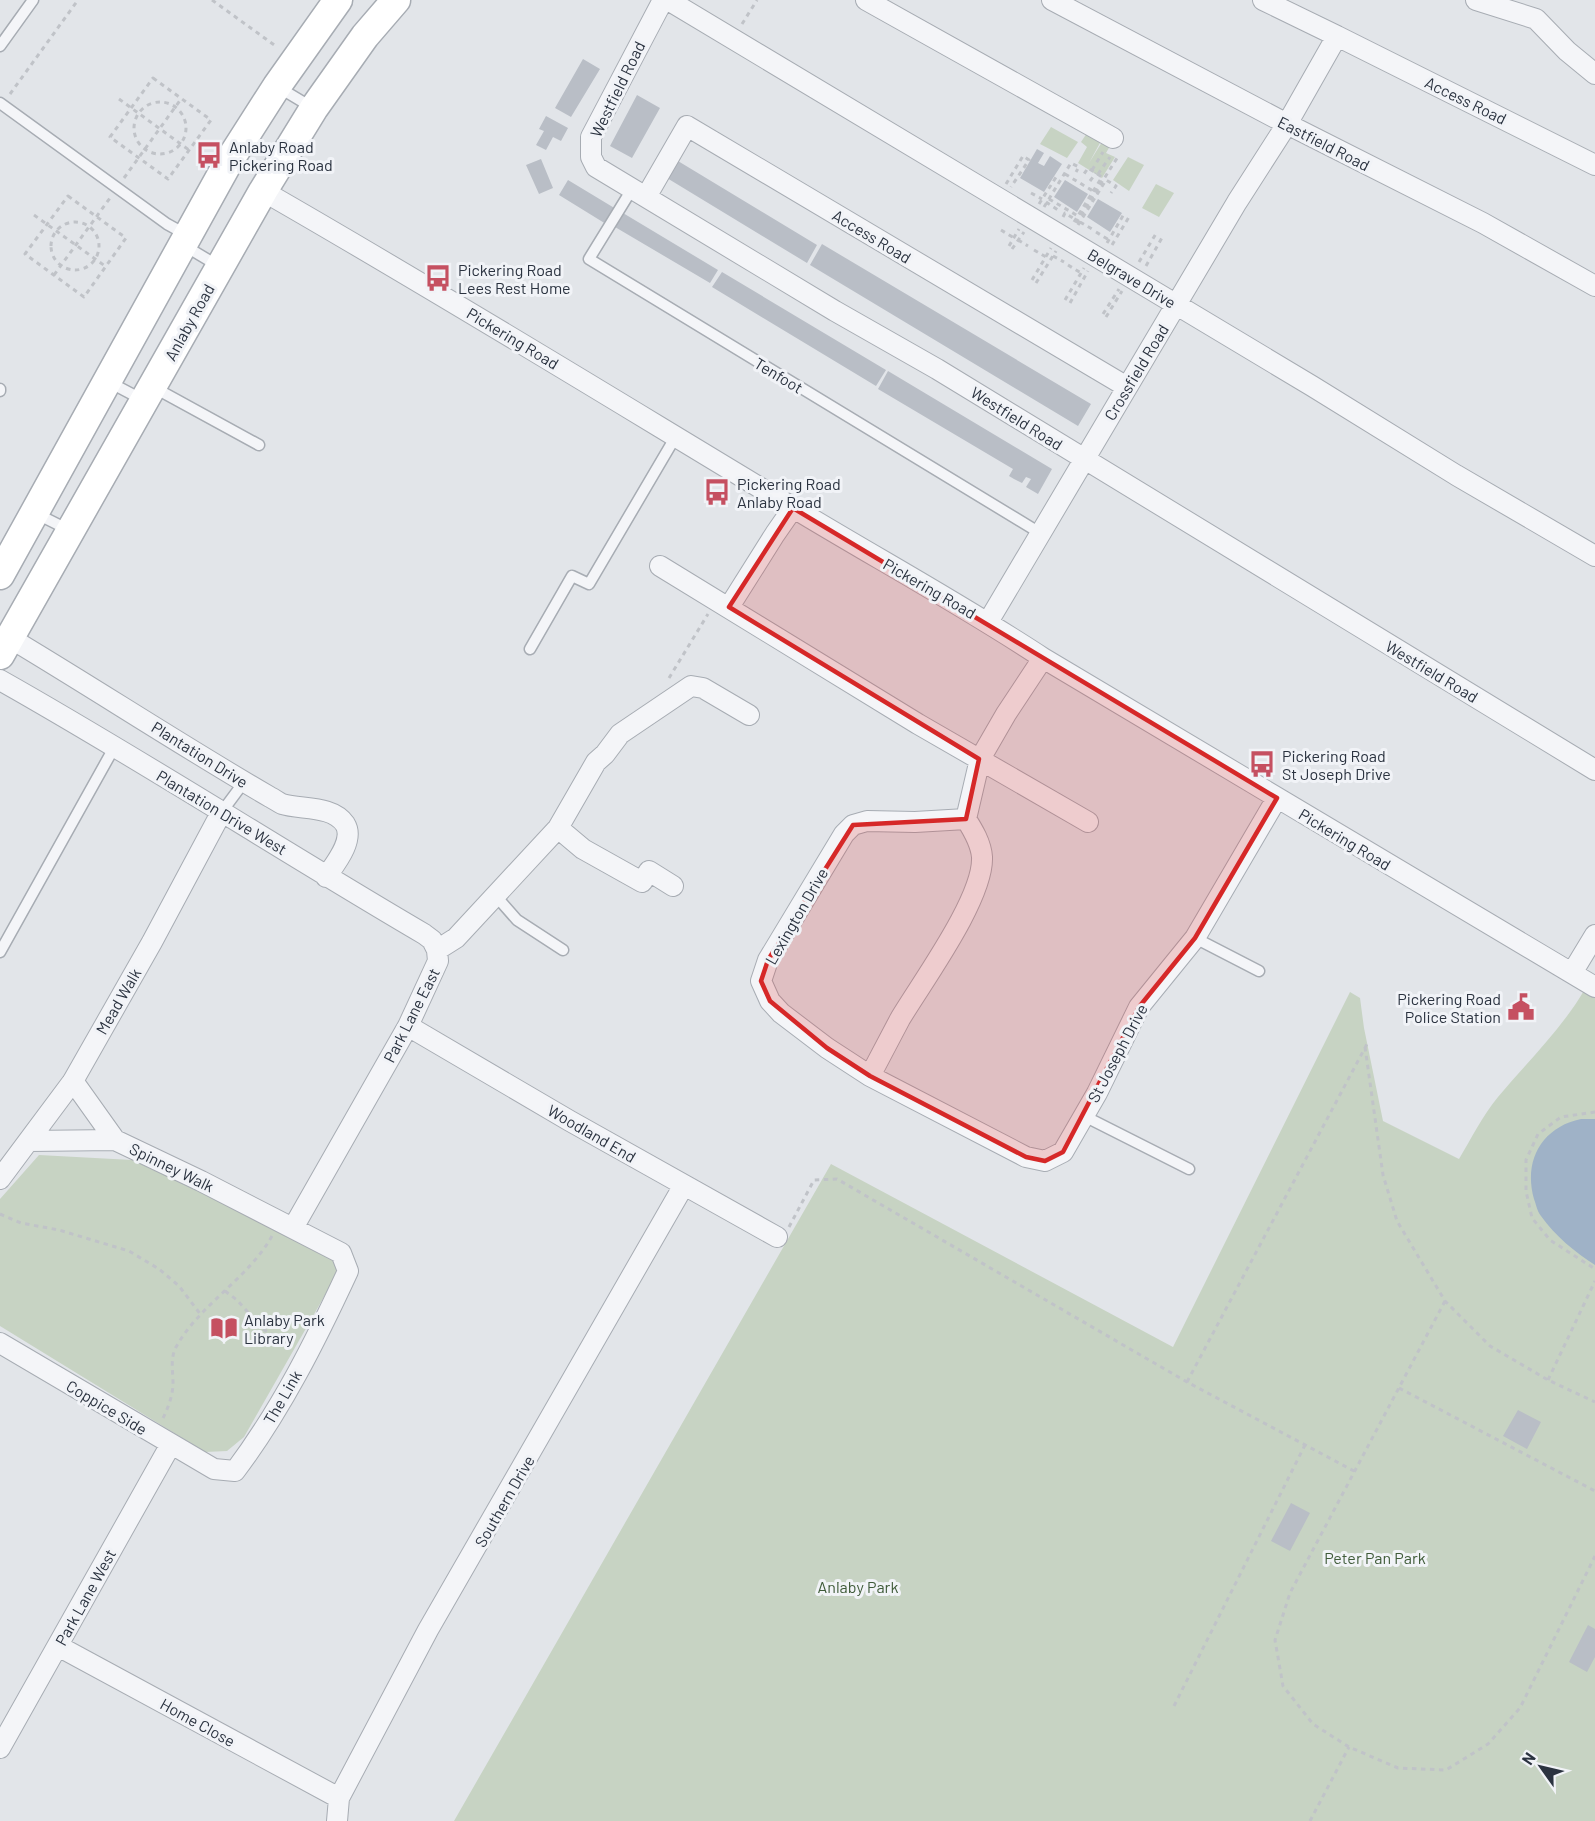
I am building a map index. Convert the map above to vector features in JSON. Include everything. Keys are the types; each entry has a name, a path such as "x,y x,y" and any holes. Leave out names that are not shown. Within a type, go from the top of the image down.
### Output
{"main road":[{"path":"2,567 35,512 229,161 277,86 338,0"},
{"name":"Anlaby Road","path":"5,646 263,191 314,108 365,36 396,0"}],"street":[{"name":"Westfield Road","path":"663,0 591,136 591,157 596,166 835,311 937,369 1595,770"},
{"name":"Belgrave Drive","path":"668,0 1456,476 1595,556"},
{"path":"867,0 1111,150"},
{"name":"Eastfield Road","path":"1052,0 1287,124 1483,223 1595,286"},
{"name":"Access Road","path":"1263,0 1595,165"},
{"path":"1481,0 1536,19 1567,51 1595,74"},
{"path":"1287,124 1336,36"},
{"name":"Crossfield Road","path":"988,622 1237,202 1287,124"},
{"name":"Access Road","path":"639,193 687,126 1127,387"},
{"name":"Pickering Road","path":"263,191 383,259 793,508 988,622 1043,658 1595,987"},
{"path":"729,607 793,508"},
{"path":"660,566 918,724 1088,822"},
{"name":"Plantation Drive","path":"5,646 282,804 324,810 344,822 348,831 347,841 326,877"},
{"path":"870,1076 900,1020 948,942 975,889 982,857 978,839 966,819 980,759 1043,658"},
{"name":"Plantation Drive West","path":"0,680 115,746 326,877 424,934 432,940 437,950"},
{"name":"Park Lane East","path":"292,1228 408,1026 438,961 437,950 456,938 558,828 596,762 620,734 691,686 703,687 749,715"},
{"name":"St Joseph Drive","path":"926,1105 1026,1157 1045,1161 1063,1152 1084,1116 1139,1007 1195,938 1277,798"},
{"name":"Mead Walk","path":"0,1179 73,1081 222,813"},
{"name":"Lexington Drive","path":"926,1105 870,1076 826,1048 781,1013 770,1001 761,981 768,960 844,834 852,825 867,821 915,822 966,819"},
{"path":"558,828 583,849 642,882 649,872 673,886"},
{"path":"1572,973 1595,935"},
{"name":"Woodland End","path":"408,1026 777,1237"},
{"name":"Spinney Walk","path":"73,1081 116,1140 292,1228"},
{"path":"29,1141 116,1140"},
{"name":"Southern Drive","path":"337,1821 339,1798 428,1630 684,1185"},
{"name":"The Link","path":"214,1469 236,1471 254,1446 289,1387 348,1271 341,1254 292,1228"},
{"name":"Coppice Side","path":"0,1344 214,1469"},
{"name":"Park Lane West","path":"0,1748 171,1444"},
{"name":"Home Close","path":"58,1646 339,1798"}],"lane":[{"path":"0,46 33,0"},
{"path":"277,86 314,108"},
{"path":"1,103 167,225 220,267"},
{"name":"Tenfoot","path":"639,193 589,259 1040,533"},
{"path":"106,381 149,394 259,445"},
{"path":"530,649 572,576 589,584 676,436"},
{"path":"35,512 69,530"},
{"path":"0,952 115,746"},
{"path":"222,813 244,782"},
{"path":"495,896 517,920 562,950"},
{"path":"1195,938 1259,971"},
{"path":"1084,1116 1189,1169"}],"path":[{"path":"1,103 78,0"},
{"path":"212,0 281,50"},
{"path":"738,31 757,0"},
{"path":"153,78 211,120 168,179 110,137 131,108 153,78"},
{"path":"119,99 189,150"},
{"path":"54,275 181,99"},
{"path":"163,101 176,106 185,117 187,131 182,144 171,153 157,155 144,150 134,133 133,126 138,113 149,104 163,101"},
{"path":"1095,172 1111,150"},
{"path":"1090,181 1111,150"},
{"path":"1070,232 1111,150"},
{"path":"1001,190 1023,156 1029,160 1007,194"},
{"path":"1040,214 1071,163 1078,167 1076,172"},
{"path":"1071,226 1102,177 1088,168 1082,177"},
{"path":"1035,211 1058,174"},
{"path":"1065,174 1093,191"},
{"path":"1076,228 1106,180 1116,186 1111,194"},
{"path":"1031,193 1042,199"},
{"path":"68,195 126,238 84,297 25,254 47,224 68,195"},
{"path":"1048,201 1058,210"},
{"path":"1048,201 1077,218"},
{"path":"1065,213 1077,218"},
{"path":"1105,246 1124,214"},
{"path":"34,215 105,267"},
{"path":"1112,245 1129,217"},
{"path":"78,221 90,226 98,235 100,248 96,260 86,268 73,270 61,266 53,255 51,243 56,231 66,223 78,221"},
{"path":"1080,222 1092,229"},
{"path":"1020,227 1010,247 1025,230"},
{"path":"1000,230 1014,238"},
{"path":"1096,232 1109,240"},
{"path":"1133,271 1157,232"},
{"path":"1140,276 1163,236"},
{"path":"1018,240 1028,246"},
{"path":"1052,246 1034,281 1056,249"},
{"path":"1034,250 1046,257"},
{"path":"1053,256 1064,262"},
{"path":"1068,265 1081,273"},
{"path":"1065,300 1084,267"},
{"path":"1070,303 1089,269"},
{"path":"1105,316 1121,289"},
{"path":"658,707 662,690 712,608 724,615 729,607"},
{"path":"1187,1382 1366,1045 1383,1175 1397,1221 1445,1301 1490,1346 1548,1380 1595,1402"},
{"path":"1595,1112 1561,1116 1538,1134 1526,1160 1526,1191 1532,1218 1550,1240 1595,1269"},
{"path":"777,1237 783,1239 814,1180 837,1179 1187,1382 1354,1471"},
{"path":"0,1214 21,1223 59,1230 129,1251 159,1269 179,1286 201,1315"},
{"path":"160,1425 169,1408 175,1350 183,1336 201,1315 241,1277 263,1252 272,1236"},
{"path":"1548,1380 1595,1281"},
{"path":"225,1292 237,1300 263,1329 294,1348"},
{"path":"1445,1301 1290,1593 1275,1640 1283,1686 1313,1724 1349,1747 1398,1768 1446,1770 1488,1744 1520,1708 1595,1556"},
{"path":"1399,1388 1595,1491"},
{"path":"1174,1707 1305,1445"},
{"path":"1310,1821 1349,1747"}],"highlighted area":[{"path":"793,508 1277,798 1195,938 1139,1007 1063,1152 1045,1161 1026,1157 870,1076 827,1048 770,1001 761,981 768,960 853,825 966,819 979,759 729,607"}],"green space":[{"path":"1051,127 1078,142 1067,158 1040,144"},
{"path":"1087,133 1101,141 1089,163 1102,142 1110,146 1106,153 1115,157 1102,178 1078,163 1087,147 1081,142"},
{"path":"1128,157 1144,165 1129,191 1113,180"},
{"path":"1156,184 1174,193 1159,217 1142,208"},
{"path":"1585,989 1595,996 1595,1821 454,1821 831,1164 1173,1347 1350,992 1360,998 1383,1121 1459,1159 1493,1104 1555,1032"},
{"path":"39,1155 132,1160 334,1257 337,1274 244,1437 227,1451 205,1452 0,1326 0,1199"}],"water":[{"path":"1581,1119 1595,1119 1595,1265 1566,1243 1547,1223 1538,1210 1531,1185 1534,1159 1546,1138 1567,1123"}],"building":[{"path":"583,59 600,69 571,117 555,108"},
{"path":"637,95 660,108 632,158 610,146"},
{"path":"546,116 568,128 561,141 553,137 546,150 536,145 544,131 539,129"},
{"path":"1037,149 1044,153 1038,163 1044,166 1050,156 1062,164 1044,192 1020,178"},
{"path":"673,158 817,245 807,263 662,175"},
{"path":"541,159 553,188 539,194 526,165"},
{"path":"568,180 616,209 606,224 559,195"},
{"path":"1065,180 1088,194 1077,212 1054,197"},
{"path":"1098,199 1122,213 1110,232 1087,217"},
{"path":"623,213 718,270 710,283 615,227"},
{"path":"822,244 1091,404 1078,426 810,265"},
{"path":"722,272 886,370 876,386 712,287"},
{"path":"888,371 1052,469 1038,494 1026,487 1031,479 1026,477 1022,483 1014,479 1009,476 1013,469 878,389"},
{"path":"1518,1410 1541,1422 1527,1449 1503,1436"},
{"path":"1291,1503 1310,1513 1290,1551 1271,1541"},
{"path":"1588,1625 1595,1629 1595,1657 1587,1672 1569,1662"}],"place":[{"name":"Anlaby Road Pickering Road","path":"209,155"},
{"name":"Pickering Road Lees Rest Home","path":"438,278"},
{"name":"Pickering Road Anlaby Road","path":"717,492"},
{"name":"Pickering Road St Joseph Drive","path":"1262,764"},
{"name":"Pickering Road Police Station","path":"1521,1007"},
{"name":"Anlaby Park Library","path":"224,1328"}],"park label":[{"name":"Peter Pan Park","path":"1375,1557"},
{"name":"Anlaby Park","path":"858,1586"}]}
